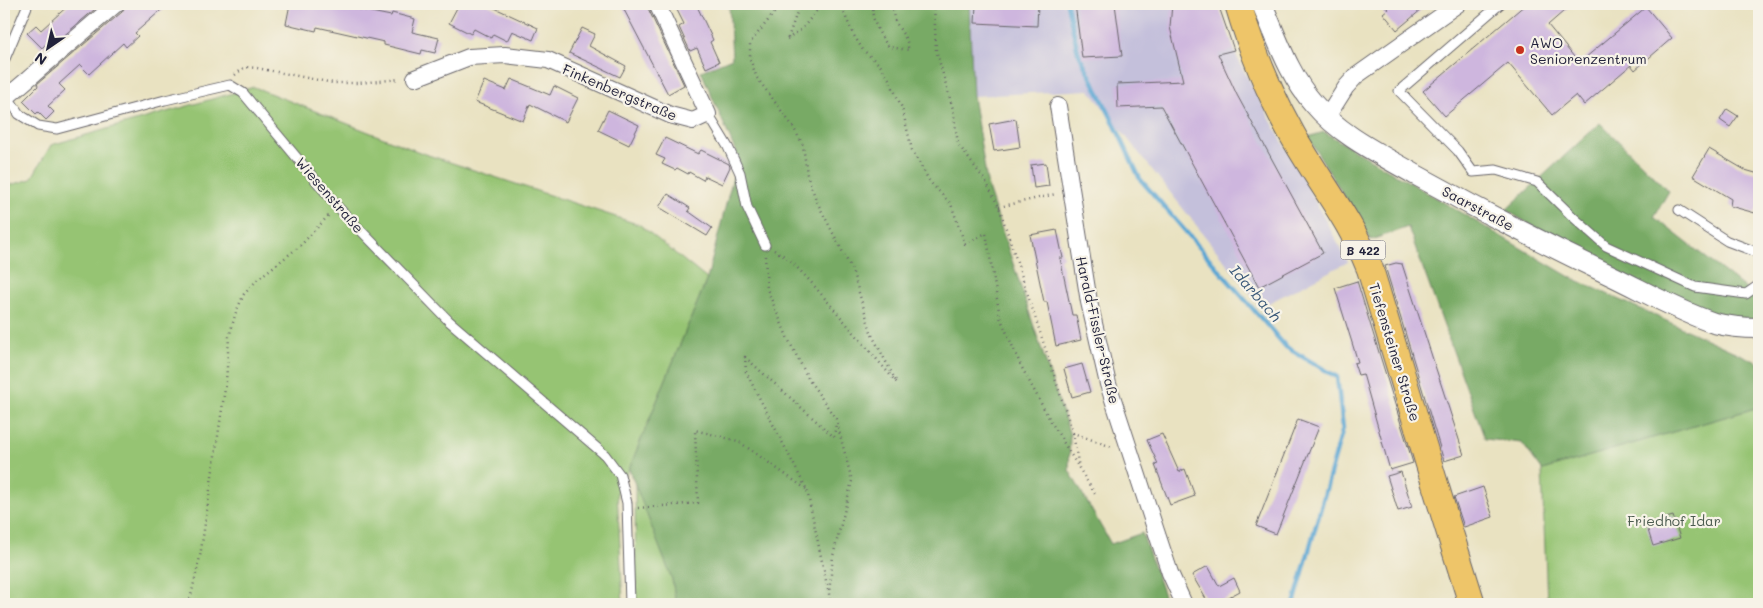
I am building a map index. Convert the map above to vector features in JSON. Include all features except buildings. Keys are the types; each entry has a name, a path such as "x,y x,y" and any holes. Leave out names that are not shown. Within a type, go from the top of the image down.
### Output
{"main road":[{"name":"Tiefensteiner Straße","path":"1238,4 1256,55 1292,134 1350,226 1370,268 1472,604"}],"street":[{"path":"5,94 116,4"},
{"path":"657,4 708,114"},
{"name":"Saarstraße","path":"1262,4 1285,58 1300,87 1314,105 1357,140 1446,192 1679,308 1714,322 1736,328 1759,328"},
{"path":"1327,117 1346,87 1356,76 1458,4"},
{"name":"Finkenbergstraße","path":"415,78 469,57 505,55 540,59 548,60 670,116 693,121 708,114"},
{"name":"Harald-Fissler-Straße","path":"1058,106 1089,302 1108,384 1170,573 1184,604"}],"lane":[{"path":"4,61 28,4"},
{"path":"1500,4 1399,91 1458,151 1473,172 1496,170 1537,182 1606,246 1695,287 1746,294 1759,285"},
{"path":"5,94 19,114 38,126 58,129 165,100 230,85"},
{"name":"Wiesenstraße","path":"230,85 243,94 337,206 449,321 605,455 620,475 627,509 630,604"},
{"path":"708,114 728,147 740,173 747,207 765,245"},
{"path":"1679,210 1727,241 1759,253"}],"path":[{"path":"765,245 789,259 897,383 872,335 852,270 816,200 807,174 803,145 792,125 757,78 750,59 750,43 774,13 778,4"},
{"path":"800,4 787,39 802,29 822,4"},
{"path":"842,4 841,6 853,34 863,50 880,65 890,79 902,108 912,150 930,182 951,204 965,244 986,234 1000,317 1021,366 1050,420 1095,494"},
{"path":"874,4 872,10 880,36 889,47 909,50 907,41 895,25 894,8 896,4"},
{"path":"934,4 936,50 953,109 958,144 986,182 999,207 1073,433 1079,468"},
{"path":"230,85 236,73 245,67 333,83 359,83 415,78"},
{"path":"999,207 1070,190"},
{"path":"189,604 200,557 226,382 229,337 236,312 244,294 259,278 300,246 337,206"},
{"path":"765,245 767,288 788,339 809,380 836,419 852,481 833,556 829,593"},
{"path":"830,604 807,490 746,372 745,357 834,437 836,419"},
{"path":"627,509 698,504 695,430 738,441 807,490"},
{"path":"1073,433 1130,453"}],"shaded area":[{"path":"969,4 1218,4 1239,62 1348,262 1261,307 1089,90 973,96"}],"green space":[{"path":"729,4 969,4 973,96 988,188 1070,435 1069,470 1111,544 1142,533 1167,604 676,604 672,579 629,469 707,279 738,157 701,71 732,58"},
{"path":"254,87 422,153 640,225 707,279 629,469 617,492 623,604 4,604 4,187 31,179 51,145"},
{"path":"1600,123 1669,191 1654,217 1759,299 1759,320 1717,318 1593,263 1506,210"},
{"path":"1324,132 1570,277 1759,363 1759,407 1542,470 1522,443 1485,439 1408,227 1371,240 1308,137"},
{"name":"Friedhof Idar","path":"1759,407 1759,604 1547,604 1542,470"},
{"path":"635,483 672,579 676,604 636,604"}],"waterway":[{"name":"Idarbach","path":"1067,4 1078,52 1140,179 1286,347 1337,377 1343,428 1294,604"}],"place":[{"name":"AWO Seniorenzentrum","path":"1520,50"}]}
